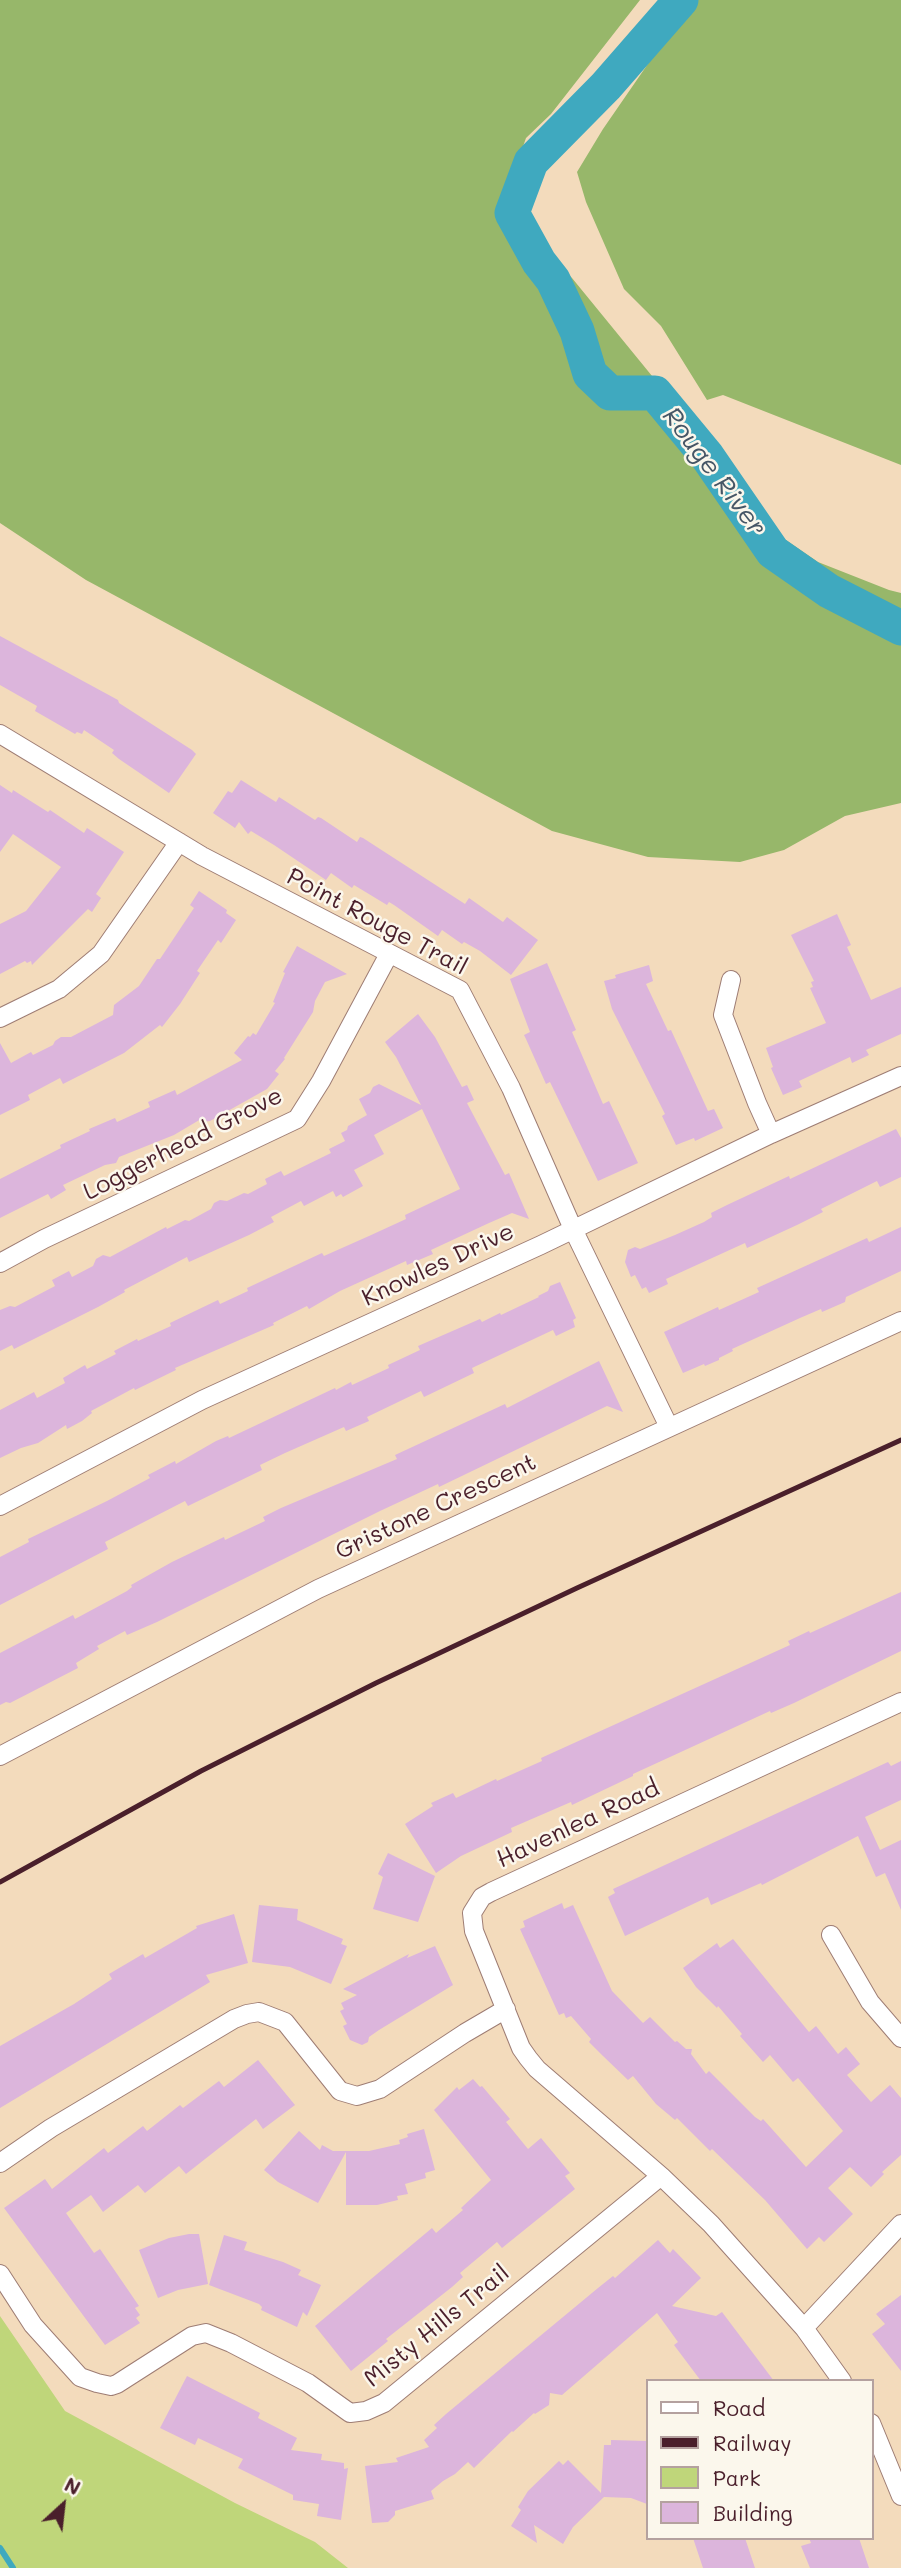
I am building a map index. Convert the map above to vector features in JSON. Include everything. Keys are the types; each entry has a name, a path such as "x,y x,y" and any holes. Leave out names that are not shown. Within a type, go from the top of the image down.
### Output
{"street":[{"name":"Point Rouge Trail","path":"0,734 179,842 460,990 511,1088 573,1229 669,1427"},
{"path":"0,1018 60,989 101,954 179,842"},
{"name":"Loggerhead Grove","path":"0,1263 57,1233 297,1119 321,1081 389,954"},
{"path":"732,980 723,1015 771,1134"},
{"name":"Knowles Drive","path":"0,1506 202,1400 901,1076"},
{"name":"Gristone Crescent","path":"0,1756 318,1589 901,1321"},
{"name":"Havenlea Road","path":"841,2379 804,2328 711,2224 661,2176 537,2069 521,2048 474,1931 472,1913 482,1897 901,1702"},
{"path":"831,1935 870,2002 901,2038"},
{"path":"0,2163 51,2128 234,2019 247,2014 259,2012 285,2022 340,2091 357,2096 380,2088 506,2009"},
{"name":"Misty Hills Trail","path":"0,2274 33,2325 80,2376 97,2384 117,2384 192,2336 206,2333 308,2383 350,2413 366,2412 384,2403 661,2176"},
{"path":"804,2328 901,2224"},
{"path":"873,2428 901,2496"}],"green space":[{"path":"0,0 640,0 551,114 526,138 518,161 518,196 540,246 572,278 670,398 751,516 818,562 901,593 901,803 845,816 784,850 740,862 648,857 552,831 86,580 0,523"},
{"path":"692,0 901,0 901,465 723,395 707,400 661,326 624,289 586,202 577,172 603,129"},
{"path":"0,2316 65,2411 235,2503 315,2542 348,2568 0,2568"}],"building":[{"path":"0,636 118,700 192,750 196,754 169,793 119,759 112,753 114,750 84,730 82,734 75,734 35,711 37,706 0,685"},
{"path":"241,780 276,802 279,797 315,820 321,818 357,842 360,837 363,838 465,904 469,898 503,922 507,917 538,940 511,975 480,951 464,942 462,944 442,930 438,936 389,902 387,905 354,885 352,888 331,873 326,880 251,831 248,834 239,822 235,828 213,813 228,791 232,793"},
{"path":"0,785 48,812 50,810 84,833 87,828 124,852 96,894 101,898 92,912 88,909 32,965 31,961 25,961 0,974 0,924 26,911 61,867 13,834 0,852"},
{"path":"199,891 227,910 226,913 236,920 221,943 218,940 197,971 200,973 162,1027 160,1025 124,1053 63,1084 60,1078 28,1095 30,1100 0,1115 0,1043 11,1063 31,1052 33,1055 53,1045 61,1037 71,1037 113,1015 114,1005 139,986 157,959 160,959 194,908 190,905"},
{"path":"837,914 851,945 847,947 871,1000 901,987 901,1034 866,1050 869,1055 852,1063 850,1057 799,1081 802,1087 783,1095 771,1068 773,1067 766,1048 826,1023 810,988 813,987 811,982 814,981 791,935"},
{"path":"297,946 347,974 325,982 315,1001 313,1012 275,1071 279,1074 267,1089 210,1121 203,1122 201,1119 174,1135 119,1157 116,1163 105,1165 63,1185 66,1190 51,1199 48,1194 0,1218 0,1179 61,1148 60,1145 90,1131 89,1129 115,1118 117,1122 150,1107 148,1102 175,1090 177,1095 242,1060 234,1053 248,1036 253,1033 256,1035 275,1003 273,1002 285,973 283,972"},
{"path":"547,963 576,1030 572,1032 603,1104 609,1101 638,1163 598,1181 550,1082 546,1084 524,1035 530,1032 510,979"},
{"path":"649,965 653,981 646,984 668,1031 671,1030 708,1111 714,1109 723,1128 695,1141 694,1138 676,1145 662,1116 665,1114 612,1009 604,981"},
{"path":"418,1014 435,1037 462,1087 467,1085 474,1100 467,1103 505,1175 509,1173 529,1219 512,1213 489,1223 431,1250 433,1254 407,1265 406,1261 340,1291 309,1309 307,1306 273,1323 274,1325 175,1368 176,1370 91,1411 82,1421 67,1429 66,1425 38,1443 0,1458 0,1410 34,1392 37,1398 65,1383 63,1378 85,1365 87,1369 137,1339 138,1341 171,1326 170,1323 218,1300 220,1304 248,1291 247,1288 322,1253 324,1256 406,1219 405,1215 460,1189 422,1109 374,1135 384,1154 354,1170 363,1186 343,1197 341,1194 336,1197 333,1191 304,1206 301,1201 271,1217 274,1222 249,1235 189,1262 187,1257 98,1307 14,1349 12,1345 0,1351 0,1310 15,1307 55,1286 52,1280 69,1271 72,1277 93,1266 96,1259 103,1255 110,1257 166,1227 167,1229 185,1220 189,1221 211,1209 214,1203 220,1200 227,1201 244,1193 248,1194 267,1184 265,1179 281,1171 284,1176 331,1153 329,1149 345,1141 341,1133 367,1115 359,1099 370,1093 373,1087 379,1084 421,1105 396,1057 385,1042"},
{"path":"896,1129 901,1138 901,1177 880,1187 877,1181 821,1209 823,1212 797,1225 747,1248 745,1243 666,1279 668,1284 649,1293 646,1287 642,1289 635,1275 631,1277 625,1262 628,1250 635,1247 640,1249 704,1222 712,1217 711,1213 727,1205 789,1176 790,1179"},
{"path":"901,1227 901,1271 846,1297 845,1302 800,1318 732,1349 733,1351 719,1360 683,1373 664,1332 759,1292 757,1288 867,1238 869,1242"},
{"path":"560,1282 576,1318 573,1320 575,1327 556,1336 553,1330 472,1368 474,1373 424,1397 421,1391 367,1417 369,1421 346,1431 344,1427 260,1465 262,1470 188,1506 185,1501 105,1542 108,1549 0,1605 0,1557 29,1542 28,1539 107,1501 150,1478 148,1475 175,1461 176,1464 216,1441 228,1436 229,1438 335,1388 336,1390 351,1382 352,1385 389,1368 388,1365 420,1350 418,1346 480,1319 482,1322 500,1313 501,1315 539,1297 548,1291 550,1286"},
{"path":"599,1361 623,1412 607,1406 439,1487 438,1484 380,1511 157,1622 127,1635 125,1631 97,1646 99,1649 76,1663 78,1668 10,1703 0,1705 0,1653 73,1615 75,1619 127,1591 131,1585 172,1562 265,1521 263,1517 281,1508 397,1459 395,1455 505,1404 507,1408"},
{"path":"901,1592 901,1651 794,1703 771,1713 770,1711 633,1774 572,1805 571,1802 511,1828 512,1832 461,1856 436,1873 405,1824 433,1806 431,1803 453,1793 456,1798 542,1761 541,1758 790,1645 788,1641 809,1631 810,1633"},
{"path":"901,1761 901,1800 865,1817 880,1850 901,1840 901,1910 885,1873 876,1877 858,1836 762,1885 761,1883 711,1905 708,1897 625,1936 608,1897 615,1893 613,1889 888,1762 891,1766"},
{"path":"388,1853 435,1876 418,1922 373,1909 383,1877 378,1874"},
{"path":"562,1903 564,1909 573,1905 612,1991 643,2023 650,2017 675,2042 686,2049 692,2049 691,2054 706,2074 709,2071 755,2117 761,2121 763,2119 806,2167 843,2131 798,2078 793,2082 770,2055 763,2062 718,2006 717,2008 696,1987 683,1968 717,1943 720,1948 733,1939 809,2032 816,2026 838,2054 846,2047 860,2064 847,2075 871,2102 890,2085 901,2098 901,2155 882,2172 884,2174 871,2187 850,2167 828,2188 853,2214 824,2242 819,2237 807,2249 765,2200 712,2149 710,2151 677,2118 675,2120 656,2104 633,2076 628,2080 589,2042 591,2039 571,2016 566,2018 564,2013 559,2015 520,1929 525,1927 523,1921"},
{"path":"259,1905 298,1909 297,1920 343,1939 341,1944 347,1946 331,1984 290,1967 252,1962"},
{"path":"234,1914 248,1963 206,1975 210,1982 0,2108 0,2046 74,2004 112,1979 109,1974 143,1954 145,1958 197,1928 196,1926"},
{"path":"435,1946 453,1985 379,2030 369,2037 368,2042 362,2045 350,2040 343,2026 347,2024 340,2011 344,2009 341,2003 357,1995 343,1989 409,1954 407,1958"},
{"path":"258,2060 295,2105 263,2129 256,2119 186,2174 179,2166 145,2193 138,2185 103,2212 91,2195 66,2213 94,2253 100,2249 139,2306 135,2308 140,2315 136,2318 140,2323 105,2345 4,2208 45,2179 52,2189 104,2148 108,2153 143,2126 147,2131 180,2105 183,2108 219,2081 224,2087"},
{"path":"473,2079 510,2119 506,2122 528,2149 541,2138 570,2173 565,2176 575,2189 502,2248 497,2242 460,2273 463,2277 452,2287 386,2339 388,2341 351,2371 315,2326 432,2228 436,2233 463,2210 461,2208 491,2180 434,2110 457,2087 459,2090"},
{"path":"424,2129 435,2170 425,2173 426,2178 405,2184 408,2194 397,2196 398,2200 377,2205 346,2205 346,2152 318,2203 278,2182 264,2170 299,2131 320,2150 322,2145 333,2151 369,2151 400,2144 399,2140 408,2137 407,2134"},
{"path":"199,2234 208,2284 178,2290 158,2298 139,2250 169,2238"},
{"path":"224,2235 247,2242 244,2250 301,2270 298,2275 321,2285 307,2316 303,2312 297,2327 261,2310 259,2304 209,2285"},
{"path":"658,2240 670,2253 673,2249 701,2278 672,2306 716,2316 722,2312 772,2379 700,2379 674,2345 678,2342 657,2313 562,2395 550,2393 549,2405 512,2431 474,2468 468,2462 431,2491 434,2499 395,2511 395,2515 388,2522 372,2523 365,2466 398,2462 396,2458 429,2447 424,2440 437,2428 434,2425 446,2414 598,2288 613,2276 615,2278"},
{"path":"901,2295 901,2371 872,2334 885,2324 876,2314"},
{"path":"187,2376 260,2413 258,2418 297,2438 291,2450 322,2454 321,2460 344,2463 344,2469 348,2468 341,2520 317,2516 319,2504 293,2500 293,2495 238,2468 243,2459 198,2438 195,2445 160,2428"},
{"path":"611,2440 646,2441 646,2504 631,2498 604,2497 573,2527 563,2544 534,2525 537,2543 511,2526 528,2491 559,2461 563,2465 568,2460 601,2493 604,2445 611,2445"},
{"path":"694,2540 746,2540 755,2568 703,2568"},
{"path":"810,2540 860,2540 869,2568 810,2568 801,2546 811,2543"}],"waterway":[{"name":"Rouge River","path":"681,0 606,86 531,162 512,213 539,262 553,280 577,331 590,374 610,393 655,393 707,456 773,552 829,591 901,628"},
{"path":"0,2548 13,2568"}],"railway":[{"path":"0,1882 201,1771 376,1683 901,1440"}]}
